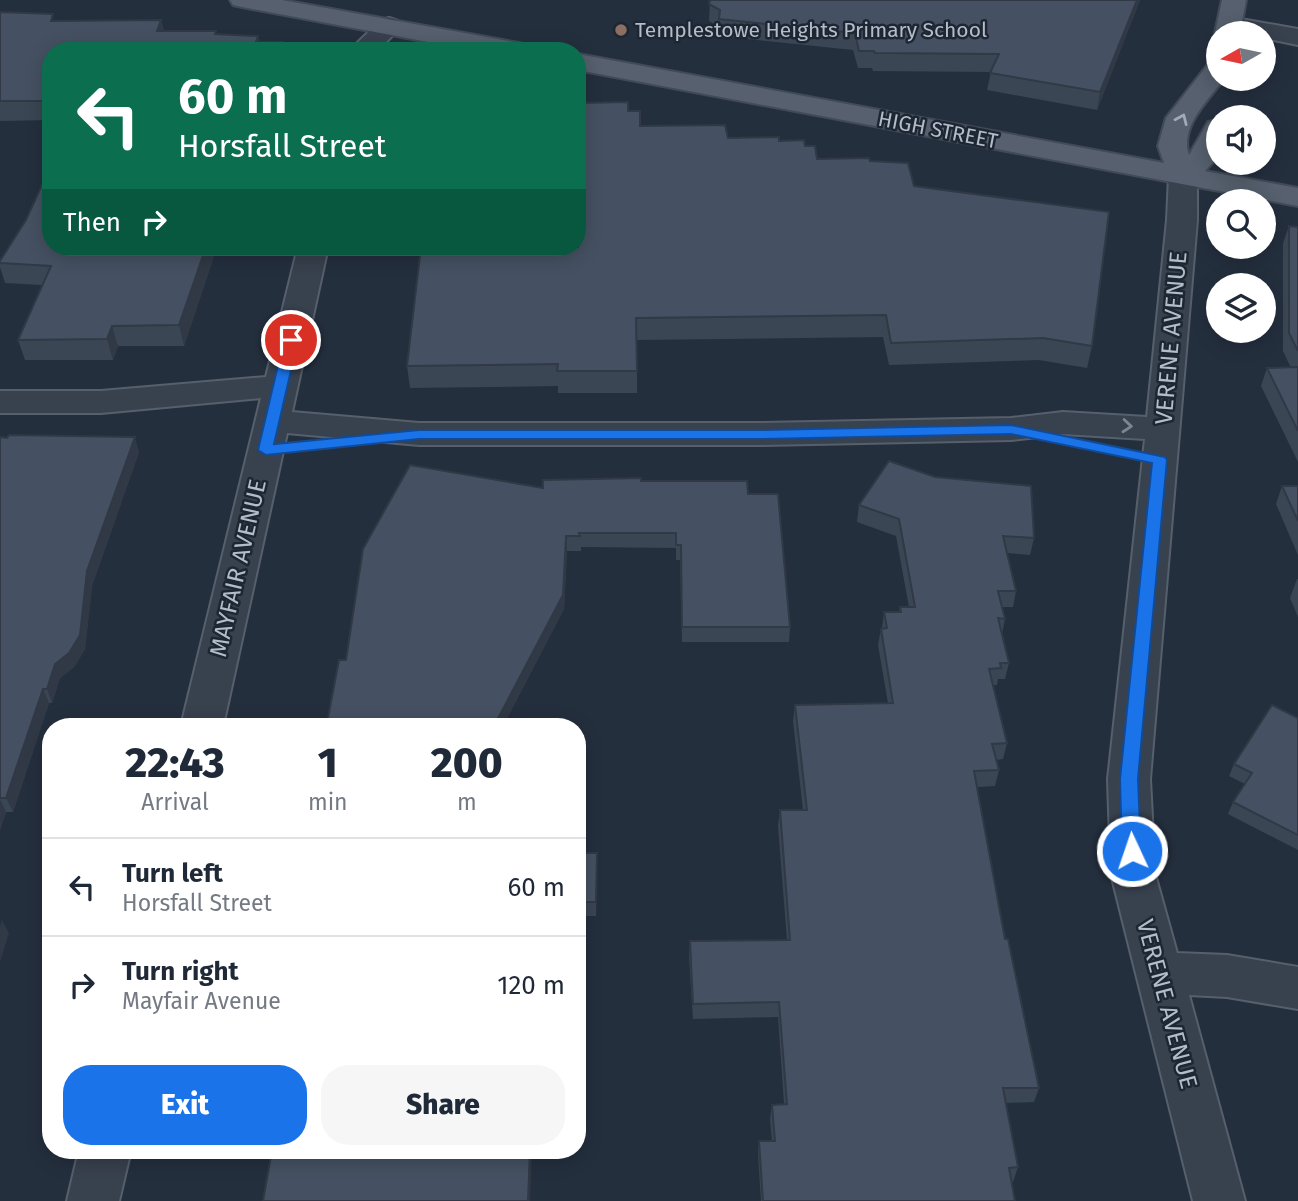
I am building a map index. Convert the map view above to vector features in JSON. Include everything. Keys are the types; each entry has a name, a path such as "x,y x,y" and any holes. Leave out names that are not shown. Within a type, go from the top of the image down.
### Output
{"main road":[{"path":"242,0 397,36 446,42"},
{"path":"1230,21 1234,0"},
{"name":"HIGH STREET","path":"586,64 1298,197"},
{"path":"1206,84 1180,118 1172,146 1184,176 1206,154"}],"street":[{"path":"1276,34 1298,37"},
{"name":"VERENE AVENUE","path":"1184,176 1162,444 1129,779 1133,874 1219,1201"},
{"name":"MAYFAIR AVENUE","path":"204,718 311,256"},
{"path":"0,402 101,402 419,434 763,434 1011,429 1162,444"},
{"path":"1158,973 1227,976 1298,988"},
{"path":"93,1201 103,1159"}],"building":[{"path":"710,0 1137,0 1100,92 990,73 999,54 859,51 855,33 719,19 720,10 709,4"},
{"path":"0,12 53,14 51,21 161,20 157,31 216,31 215,34 258,36 256,42 42,42 42,101 0,101"},
{"path":"628,102 628,111 640,111 640,126 725,125 728,138 779,137 779,141 804,140 805,146 815,146 817,159 869,158 870,161 908,163 914,186 1109,212 1092,346 1043,338 891,343 886,315 636,318 637,371 557,371 558,364 407,366 420,256 586,256 586,103"},
{"path":"42,185 42,256 203,256 179,325 112,326 107,339 18,340 51,266 0,263 26,220"},
{"path":"1289,226 1298,227 1298,351 1289,333"},
{"path":"1298,367 1298,431 1267,368"},
{"path":"9,435 135,437 87,571 80,635 69,653 55,664 47,689 43,689 6,798 0,798 0,437 7,438"},
{"path":"889,461 935,477 1031,486 1034,538 1003,536 1016,591 998,591 1005,619 998,618 1009,663 1000,663 1001,668 989,669 1007,743 992,744 999,770 974,771 1005,939 1008,939 1039,1088 1003,1088 1018,1167 1009,1168 1015,1201 763,1201 759,1141 775,1141 772,1105 787,1104 779,1002 693,1004 690,941 790,940 780,810 807,810 795,705 893,703 881,629 887,628 884,612 901,612 900,607 915,607 899,519 859,505"},
{"path":"410,465 543,488 543,480 641,478 641,481 747,481 748,494 778,494 790,627 682,627 681,545 676,545 676,533 579,533 580,536 566,536 563,595 498,718 328,718 339,660 346,660 363,549"},
{"path":"1282,486 1298,486 1298,521"},
{"path":"1272,705 1298,718 1298,835 1233,802 1252,773 1234,764"},
{"path":"586,853 597,853 596,902 586,902"},
{"path":"270,1159 530,1159 528,1201 263,1201"}],"place":[{"name":"Templestowe Heights Primary School","path":"621,30"}],"route":[{"path":"291,340 266,450 419,434 763,434 1011,429 1160,460 1129,779 1132,851"}]}
